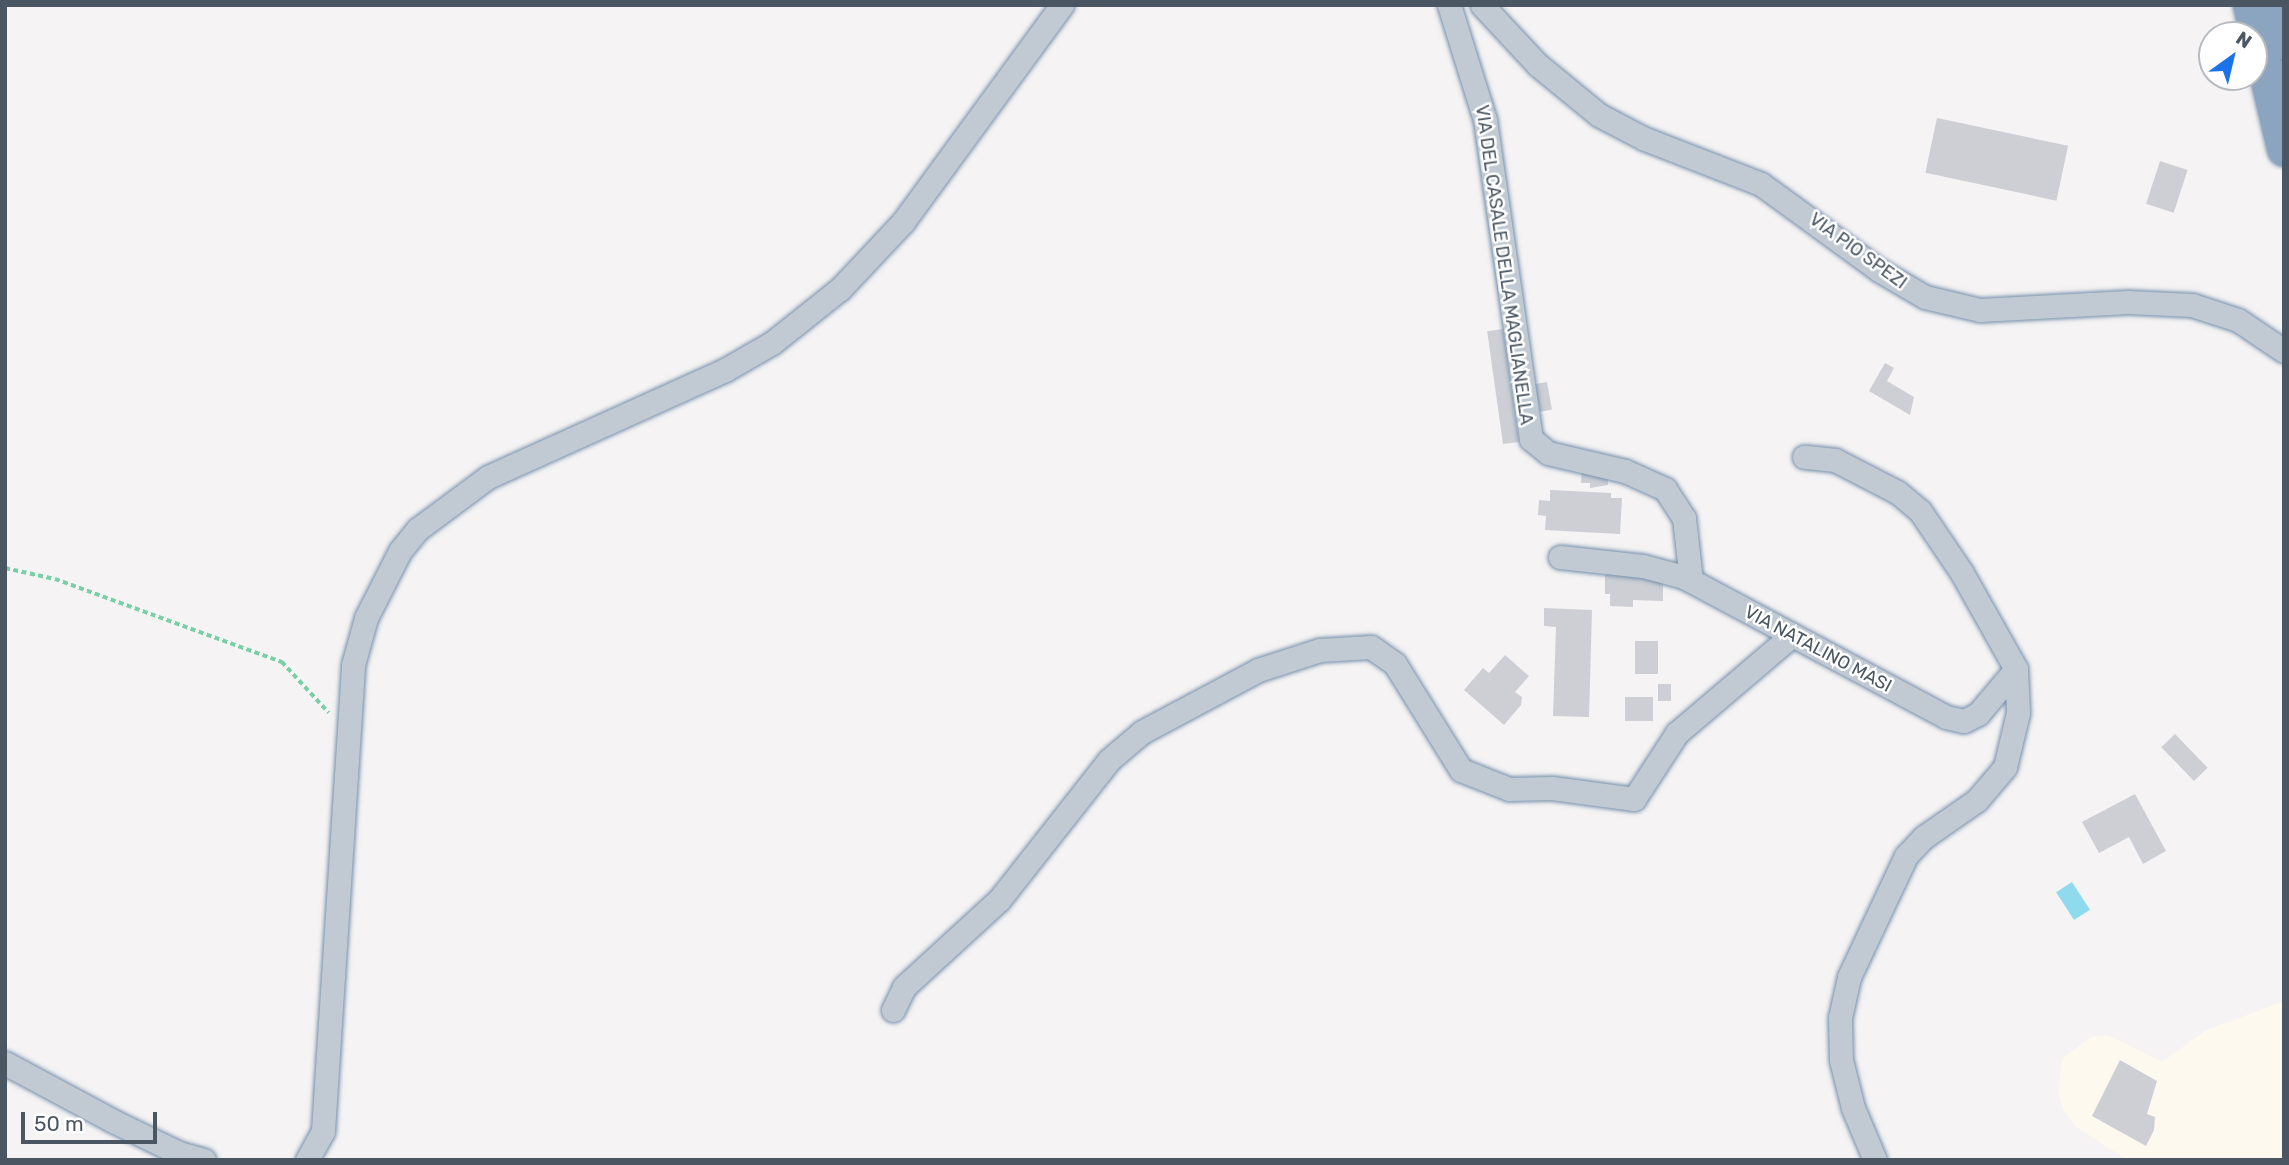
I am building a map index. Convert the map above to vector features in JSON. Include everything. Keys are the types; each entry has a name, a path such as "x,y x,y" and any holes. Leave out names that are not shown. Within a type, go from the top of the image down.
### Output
{"highway":[{"path":"2250,5 2284,149"},
{"path":"2274,5 2284,43"}],"street":[{"path":"318,1153 353,665 366,618 383,577 418,529 508,466 725,370 772,343 840,289 902,222 1062,5"},
{"name":"VIA DEL CASALE DELLA MAGLIANELLA","path":"1449,5 1485,120 1527,426 1535,445 1548,453 1641,477 1665,489 1684,518 1691,580"},
{"name":"VIA PIO SPEZI","path":"1482,5 1544,71 1599,115 1645,139 1761,184 1879,270 1926,297 1980,310 2119,302 2192,305 2238,320 2284,351"},
{"path":"1804,457 1835,460 1875,478 1920,511 1988,614 2016,669 2018,713 2006,767 1977,800 1924,837 1906,856 1849,977 1840,1018 1841,1060 1853,1108 1875,1160"},
{"name":"VIA NATALINO MASI","path":"1560,556 1643,566 1691,580 1946,717 1964,721 1978,714 2016,669"},
{"path":"893,1010 904,987 999,900 1109,760 1142,732 1258,670 1320,650 1371,647 1395,664 1461,770 1509,789 1552,788 1634,799 1677,733 1792,635"},
{"path":"5,1063 113,1121 204,1160"}],"path":[{"path":"5,568 55,579 282,662 347,732"}],"shaded area":[{"path":"2284,1001 2284,1160 2127,1160 2075,1126 2064,1111 2058,1093 2062,1059 2091,1037 2108,1035 2162,1062 2205,1031"}],"water":[{"path":"2072,882 2090,910 2074,920 2056,892"}],"building":[{"path":"1937,118 2068,146 2056,201 1925,173"},
{"path":"2160,161 2188,170 2174,213 2146,204"},
{"path":"1503,329 1519,442 1503,444 1487,331"},
{"path":"1885,363 1894,368 1887,381 1914,397 1910,415 1869,391"},
{"path":"1547,382 1552,410 1540,412 1535,384"},
{"path":"1582,469 1608,473 1608,485 1590,488 1590,483 1581,483"},
{"path":"1550,490 1611,493 1611,498 1622,498 1620,534 1545,530 1546,516 1538,515 1539,500 1550,501"},
{"path":"1605,570 1663,574 1663,601 1633,600 1633,607 1610,606 1610,594 1605,594"},
{"path":"1544,608 1592,610 1589,717 1553,716 1556,627 1544,626"},
{"path":"1635,641 1658,641 1658,674 1635,674"},
{"path":"1505,655 1529,676 1515,692 1522,697 1521,705 1504,725 1464,690 1483,668 1489,673"},
{"path":"1658,684 1671,684 1671,701 1658,701"},
{"path":"1625,697 1653,697 1653,721 1625,721"},
{"path":"2175,734 2208,768 2194,781 2161,747"},
{"path":"2135,794 2166,851 2143,864 2129,837 2099,853 2082,822"},
{"path":"2120,1060 2157,1081 2147,1114 2155,1117 2154,1130 2146,1146 2092,1116"}]}
